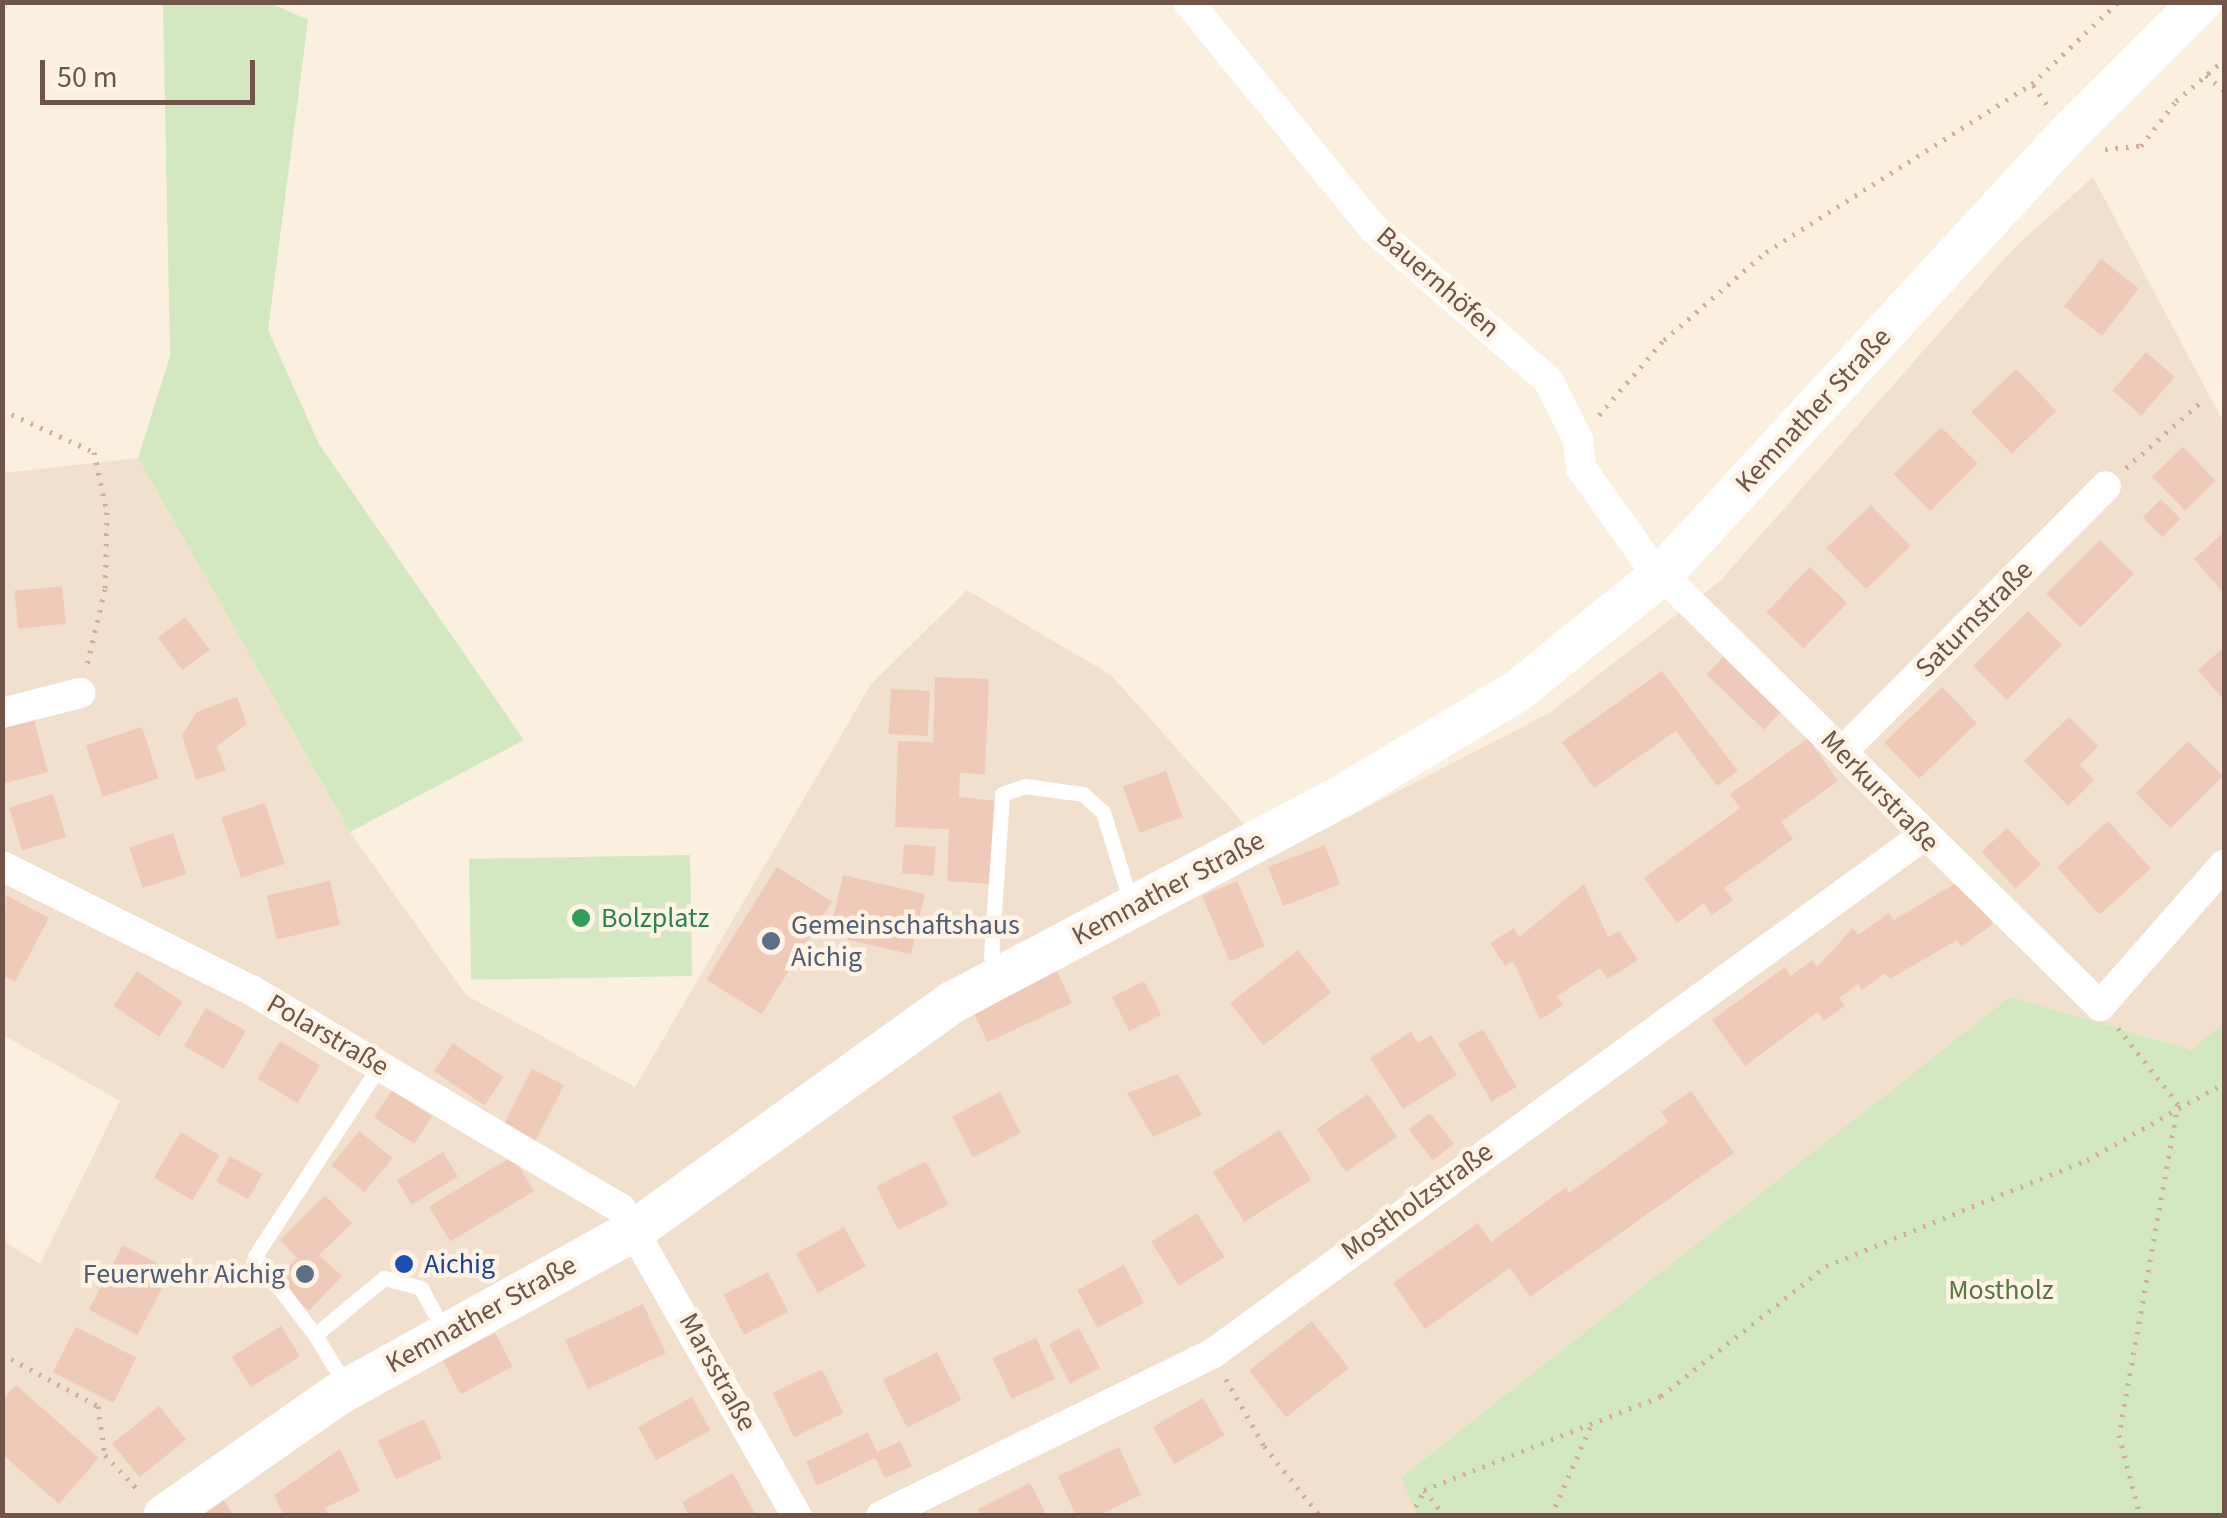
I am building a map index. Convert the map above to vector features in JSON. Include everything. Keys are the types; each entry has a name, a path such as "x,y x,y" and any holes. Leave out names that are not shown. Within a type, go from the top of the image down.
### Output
{"main road":[{"name":"Kemnather Straße","path":"157,1509 348,1388 638,1228 953,1002 1132,908 1516,692 1662,574 2068,133 2201,2"}],"street":[{"name":"Bauernhöfen","path":"1188,2 1374,229 1548,380 1578,440 1581,468 1662,574"},
{"name":"Saturnstraße","path":"1843,752 2106,486"},
{"name":"Merkurstraße","path":"1662,574 1923,836 2100,1006"},
{"path":"2,714 80,693"},
{"name":"Mostholzstraße","path":"881,1516 1212,1354 1923,836"},
{"path":"2100,1006 2224,864"},
{"name":"Polarstraße","path":"2,866 200,962 620,1209 638,1228"},
{"name":"Marsstraße","path":"638,1228 797,1516"}],"lane":[{"path":"999,977 991,956 1002,794 1025,786 1063,789 1103,812 1132,908"},
{"path":"348,1388 315,1335 255,1256 380,1065"},
{"path":"315,1335 384,1278 421,1288 445,1333"}],"path":[{"path":"1578,440 1664,340 1766,252 2032,84 2118,2"},
{"path":"2206,75 2224,90"},
{"path":"2106,486 2202,400"},
{"path":"2,410 94,452 107,512 105,589 80,693"},
{"path":"2100,1006 2178,1104 2119,1435 2140,1516"},
{"path":"1412,1516 1424,1490 1661,1396 1826,1266 2087,1160 2178,1104 2224,1083"},
{"path":"2,1354 98,1406 105,1454 157,1509"},
{"path":"1212,1354 1264,1446 1320,1516"},
{"path":"1551,1516 1592,1423"},
{"path":"1424,1490 1445,1516"}],"shaded area":[{"path":"2093,177 2224,423 2224,1022 2193,1050 2010,998 1402,1476 1417,1515 3,1515 2,1240 40,1264 120,1101 3,1035 3,473 138,458 350,832 466,995 635,1087 871,684 967,590 1111,675 1273,856 1549,713 1720,581 2014,248"}],"green space":[{"path":"163,3 270,3 308,20 268,330 319,444 524,740 350,832 138,458 170,356"},
{"name":"Bolzplatz","path":"690,855 692,976 471,980 469,859"},
{"name":"Mostholz","path":"2010,997 2192,1050 2224,1022 2224,1515 1417,1515 1401,1477"}],"building":[{"path":"2101,259 2139,289 2102,336 2064,306"},
{"path":"2146,352 2175,377 2141,415 2113,390"},
{"path":"2016,369 2056,411 2012,454 1971,412"},
{"path":"1941,427 1978,464 1930,511 1894,474"},
{"path":"2183,447 2216,481 2185,511 2152,477"},
{"path":"2161,499 2181,519 2162,537 2143,517"},
{"path":"1871,505 1911,546 1866,589 1826,548"},
{"path":"2224,532 2224,593 2194,559"},
{"path":"2100,540 2134,574 2080,628 2046,594"},
{"path":"1810,567 1847,603 1804,648 1766,612"},
{"path":"62,586 66,624 18,629 14,591"},
{"path":"2028,611 2062,645 2007,700 1973,666"},
{"path":"185,617 210,650 183,670 158,637"},
{"path":"2224,647 2224,700 2198,670"},
{"path":"1723,657 1781,713 1764,730 1706,674"},
{"path":"1662,671 1738,771 1717,786 1676,731 1594,788 1562,742"},
{"path":"935,677 989,679 985,774 960,773 959,797 996,801 992,884 947,881 949,829 895,827 898,741 933,742"},
{"path":"1942,687 1977,723 1919,779 1884,743"},
{"path":"891,689 930,691 928,736 889,734"},
{"path":"237,697 247,724 217,746 226,770 196,780 182,735 197,712"},
{"path":"33,716 48,772 2,784 2,724"},
{"path":"2069,717 2098,746 2080,765 2094,780 2068,806 2024,761"},
{"path":"142,727 159,778 103,797 86,745"},
{"path":"1808,738 1838,781 1781,822 1793,839 1724,888 1733,900 1712,915 1704,903 1677,923 1644,878 1740,808 1730,794"},
{"path":"2188,741 2223,776 2170,828 2136,793"},
{"path":"1166,771 1183,817 1140,833 1123,787"},
{"path":"53,794 66,837 22,850 9,807"},
{"path":"265,803 285,864 241,878 221,817"},
{"path":"2108,821 2151,869 2100,915 2057,867"},
{"path":"2007,828 2041,865 2016,888 1981,852"},
{"path":"173,833 186,874 143,888 129,847"},
{"path":"904,844 936,847 933,876 901,873"},
{"path":"1325,845 1340,884 1283,906 1268,867"},
{"name":"Gemeinschaftshaus Aichig","path":"777,867 832,901 762,1014 707,980"},
{"path":"843,875 925,894 911,954 829,935"},
{"path":"1961,880 1993,924 1961,947 1957,940 1890,979 1885,973 1862,990 1858,984 1839,998 1845,1006 1824,1021 1818,1012 1745,1066 1712,1020 1785,967 1791,976 1812,960 1817,967 1853,928 1858,935 1889,913 1894,920"},
{"path":"330,881 340,925 277,939 267,896"},
{"path":"1237,881 1265,946 1230,961 1202,896"},
{"path":"1584,884 1608,937 1619,931 1638,960 1608,979 1600,968 1557,996 1563,1005 1540,1020 1513,961 1505,966 1490,943 1514,928 1519,937"},
{"path":"6,895 49,918 15,982 2,975"},
{"path":"1298,950 1331,993 1263,1045 1230,1003"},
{"path":"1054,965 1072,1003 987,1042 970,1004"},
{"path":"137,971 183,1002 159,1037 114,1006"},
{"path":"1144,981 1161,1015 1129,1031 1112,997"},
{"path":"206,1008 246,1031 224,1069 184,1046"},
{"path":"1483,1029 1516,1087 1491,1102 1458,1044"},
{"path":"1411,1032 1418,1043 1431,1035 1457,1075 1403,1109 1370,1058"},
{"path":"280,1041 320,1065 298,1103 257,1079"},
{"path":"453,1043 504,1077 485,1105 434,1071"},
{"path":"532,1069 564,1085 535,1142 503,1126"},
{"path":"1178,1074 1202,1115 1153,1137 1127,1093"},
{"path":"392,1090 432,1116 414,1144 374,1118"},
{"path":"1691,1091 1734,1153 1530,1297 1510,1268 1425,1329 1393,1283 1478,1223 1491,1242 1566,1187 1569,1193 1668,1122 1661,1112"},
{"path":"1000,1092 1021,1133 973,1158 952,1117"},
{"path":"1368,1094 1397,1137 1346,1172 1317,1129"},
{"path":"1430,1113 1454,1144 1433,1160 1409,1130"},
{"path":"1280,1130 1311,1180 1244,1222 1213,1172"},
{"path":"359,1131 392,1158 365,1192 331,1165"},
{"path":"181,1132 220,1155 192,1201 154,1177"},
{"path":"443,1152 458,1177 412,1205 397,1180"},
{"path":"230,1156 262,1174 248,1199 216,1181"},
{"path":"513,1156 534,1191 450,1242 429,1206"},
{"path":"926,1161 948,1205 898,1230 876,1186"},
{"path":"325,1195 352,1223 319,1255 342,1276 309,1311 276,1280 297,1258 280,1240"},
{"path":"1197,1213 1225,1257 1179,1286 1151,1242"},
{"path":"844,1227 866,1266 818,1293 796,1254"},
{"path":"123,1245 172,1271 137,1335 89,1309"},
{"path":"1124,1265 1144,1303 1097,1328 1077,1290"},
{"path":"768,1272 788,1312 744,1335 723,1295"},
{"path":"643,1304 666,1353 588,1389 565,1340"},
{"path":"1312,1321 1349,1368 1286,1418 1249,1370"},
{"path":"281,1326 300,1357 251,1387 232,1357"},
{"path":"76,1327 137,1358 113,1403 53,1372"},
{"path":"1079,1328 1100,1368 1070,1384 1049,1344"},
{"path":"495,1333 513,1367 461,1394 443,1361"},
{"path":"1036,1338 1055,1379 1012,1399 992,1358"},
{"path":"937,1352 962,1400 907,1428 883,1380"},
{"path":"822,1369 843,1413 794,1437 773,1393"},
{"path":"16,1385 99,1458 59,1504 2,1454 2,1400"},
{"path":"692,1397 710,1430 656,1460 638,1427"},
{"path":"1203,1398 1224,1435 1174,1464 1153,1427"},
{"path":"159,1406 186,1439 139,1477 112,1444"},
{"path":"424,1419 442,1458 396,1480 378,1441"},
{"path":"868,1432 877,1452 900,1441 912,1466 885,1478 875,1458 817,1486 806,1462"},
{"path":"1119,1447 1141,1495 1097,1516 1076,1516 1058,1476"},
{"path":"340,1449 360,1491 325,1508 329,1516 284,1516 274,1495"},
{"path":"733,1473 756,1516 689,1516 682,1502"},
{"path":"1030,1483 1047,1516 981,1516 978,1509"},
{"path":"222,1498 234,1516 199,1516"}],"place":[{"name":"Bolzplatz","path":"581,918"},
{"name":"Gemeinschaftshaus Aichig","path":"771,941"},
{"name":"Aichig","path":"404,1264"},
{"name":"Feuerwehr Aichig","path":"305,1274"}]}
